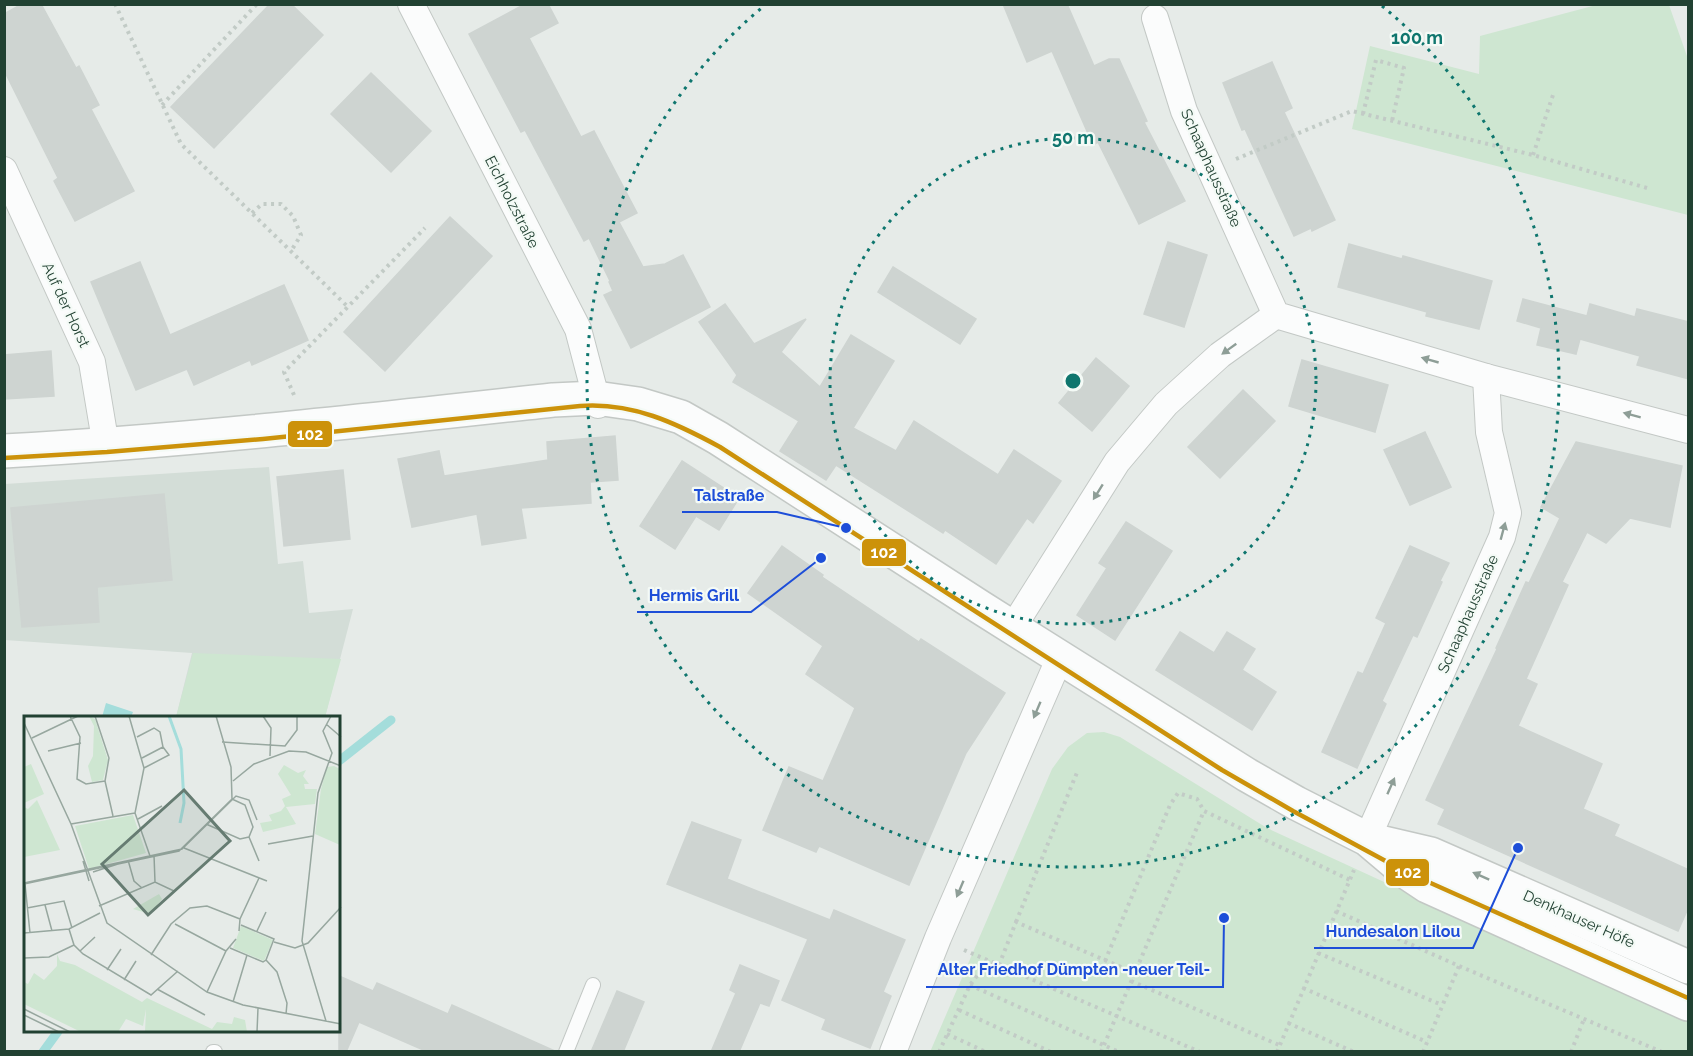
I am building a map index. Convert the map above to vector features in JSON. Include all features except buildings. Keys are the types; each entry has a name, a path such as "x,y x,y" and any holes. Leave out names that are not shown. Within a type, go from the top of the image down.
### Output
{"street":[{"name":"Eichholzstraße","path":"411,4 578,329 597,402"},
{"name":"Schaaphausstraße","path":"1155,18 1184,111 1276,315"},
{"name":"Auf der Horst","path":"4,170 92,362 106,446"},
{"path":"1013,627 1117,462 1166,404 1220,355 1276,315 1486,376 1689,430"},
{"name":"Schaaphausstraße","path":"1366,839 1502,537 1508,513 1489,432 1486,376"},
{"name":"Denkhauser Höfe","path":"4,451 106,446 312,427 553,400 638,404 681,417 718,438 1247,775 1366,839 1427,886 1689,1004"},
{"path":"893,1052 938,938 1060,657"},
{"name":"Denkhauser Höfe","path":"1366,839 1431,854 1689,967"}],"lane":[{"path":"566,1052 593,985"}],"path":[{"path":"115,4 181,144 348,307"},
{"path":"162,105 257,4"},
{"path":"1363,114 1376,60 1404,68 1392,121"},
{"path":"1533,155 1553,94"},
{"path":"1210,169 1352,111 1533,155 1647,188"},
{"path":"252,213 262,204 281,204 293,216 302,235 291,251"},
{"path":"312,427 284,372 425,228"},
{"path":"999,964 1078,770"},
{"path":"1106,961 1170,805 1178,793 1197,799 1204,811 1350,880"},
{"path":"1101,1052 1204,811"},
{"path":"1277,1052 1366,839"},
{"path":"1336,911 1662,1052"},
{"path":"1016,922 1135,973"},
{"path":"938,938 1200,1052"},
{"path":"1318,953 1442,1005"},
{"path":"939,1052 970,985 989,960"},
{"path":"1423,1052 1459,966"},
{"path":"1131,981 1279,1045"},
{"path":"970,985 1119,1052"},
{"path":"1303,988 1427,1042"},
{"path":"959,1010 1051,1052"},
{"path":"1571,1052 1584,1019"},
{"path":"1288,1023 1354,1052"},
{"path":"947,1034 986,1052"}],"shaded area":[{"path":"269,467 278,564 303,561 309,613 353,609 325,716 176,716 192,653 5,640 5,484"}],"green space":[{"path":"1600,4 1669,5 1688,59 1688,215 1352,129 1370,46 1479,74 1480,36"},
{"path":"193,653 341,659 325,716 176,716"},
{"path":"1104,732 1120,737 1267,828 1688,1022 1688,1052 930,1052 1052,769 1068,747 1087,733"}],"water":[{"path":"106,703 133,712 131,716 102,716"}],"waterway":[{"path":"340,760 391,720"},
{"path":"43,1052 58,1032"}],"transit line":[{"name":"102","path":"4,458 263,439 580,406 618,407 653,416 720,447 1222,770 1293,811 1406,872 1688,998"}],"place":[{"name":"Talstraße","path":"846,528"},
{"name":"Hermis Grill","path":"821,558"},
{"name":"Hundesalon Lilou","path":"1518,848"},
{"name":"Alter Friedhof Dümpten -neuer Teil-","path":"1224,918"}]}
